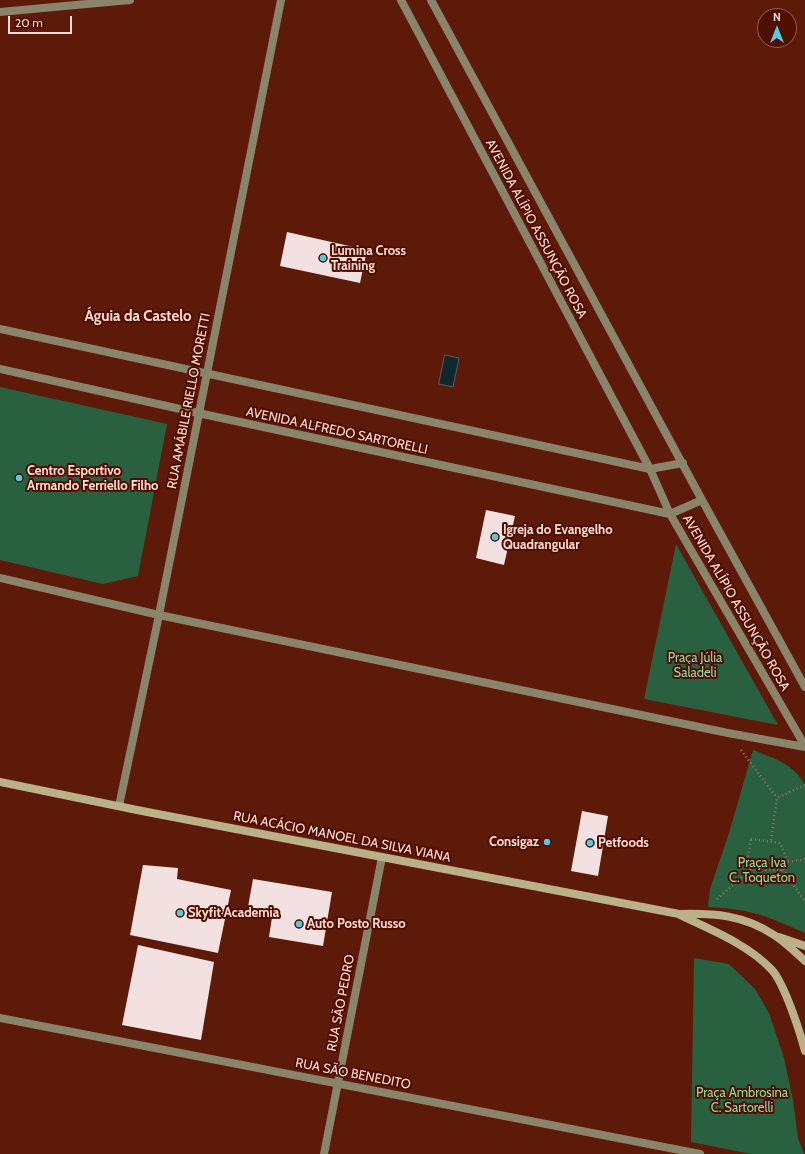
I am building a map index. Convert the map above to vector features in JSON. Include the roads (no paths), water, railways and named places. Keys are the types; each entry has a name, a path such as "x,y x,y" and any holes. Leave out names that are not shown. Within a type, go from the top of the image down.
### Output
{"main road":[{"name":"RUA ACÁCIO MANOEL DA SILVA VIANA","path":"0,782 679,914"},
{"path":"679,914 702,913 732,917 759,927 774,935 805,946"},
{"path":"679,914 741,945 772,970 783,990 805,1051"},
{"path":"774,935 805,960"}],"street":[{"path":"0,12 130,0"},
{"name":"RUA AMÁBILE RIELLO MORETTI","path":"119,806 159,615 281,0"},
{"name":"AVENIDA ALÍPIO ASSUNÇÃO ROSA","path":"401,0 650,469 670,514 805,746"},
{"name":"AVENIDA ALÍPIO ASSUNÇÃO ROSA","path":"431,0 805,687"},
{"path":"0,329 650,469 682,463"},
{"name":"AVENIDA ALFREDO SARTORELLI","path":"0,369 670,514"},
{"name":"AVENIDA ALÍPIO ASSUNÇÃO ROSA","path":"670,514 702,500"},
{"path":"0,578 159,615 728,733 805,746"},
{"name":"RUA SÃO PEDRO","path":"324,1154 382,857"},
{"name":"RUA SÃO BENEDITO","path":"0,1018 700,1154"}],"water":[{"path":"445,355 459,358 453,387 439,384"}],"place":[{"name":"Lumina Cross Training","path":"323,258"},
{"name":"Centro Esportivo Armando Ferriello Filho","path":"19,478"},
{"name":"Igreja do Evangelho Quadrangular","path":"495,537"},
{"name":"Consigaz","path":"547,842"},
{"name":"Petfoods","path":"590,843"},
{"name":"Skyfit Academia","path":"180,913"},
{"name":"Auto Posto Russo","path":"299,924"}],"district":[{"name":"Águia da Castelo","path":"138,317"}],"park label":[{"name":"Praça Júlia Saladeli","path":"695,666"},
{"name":"Praça Iva C. Toqueton","path":"762,870"},
{"name":"Praça Ambrosina C. Sartorelli","path":"742,1100"}]}
